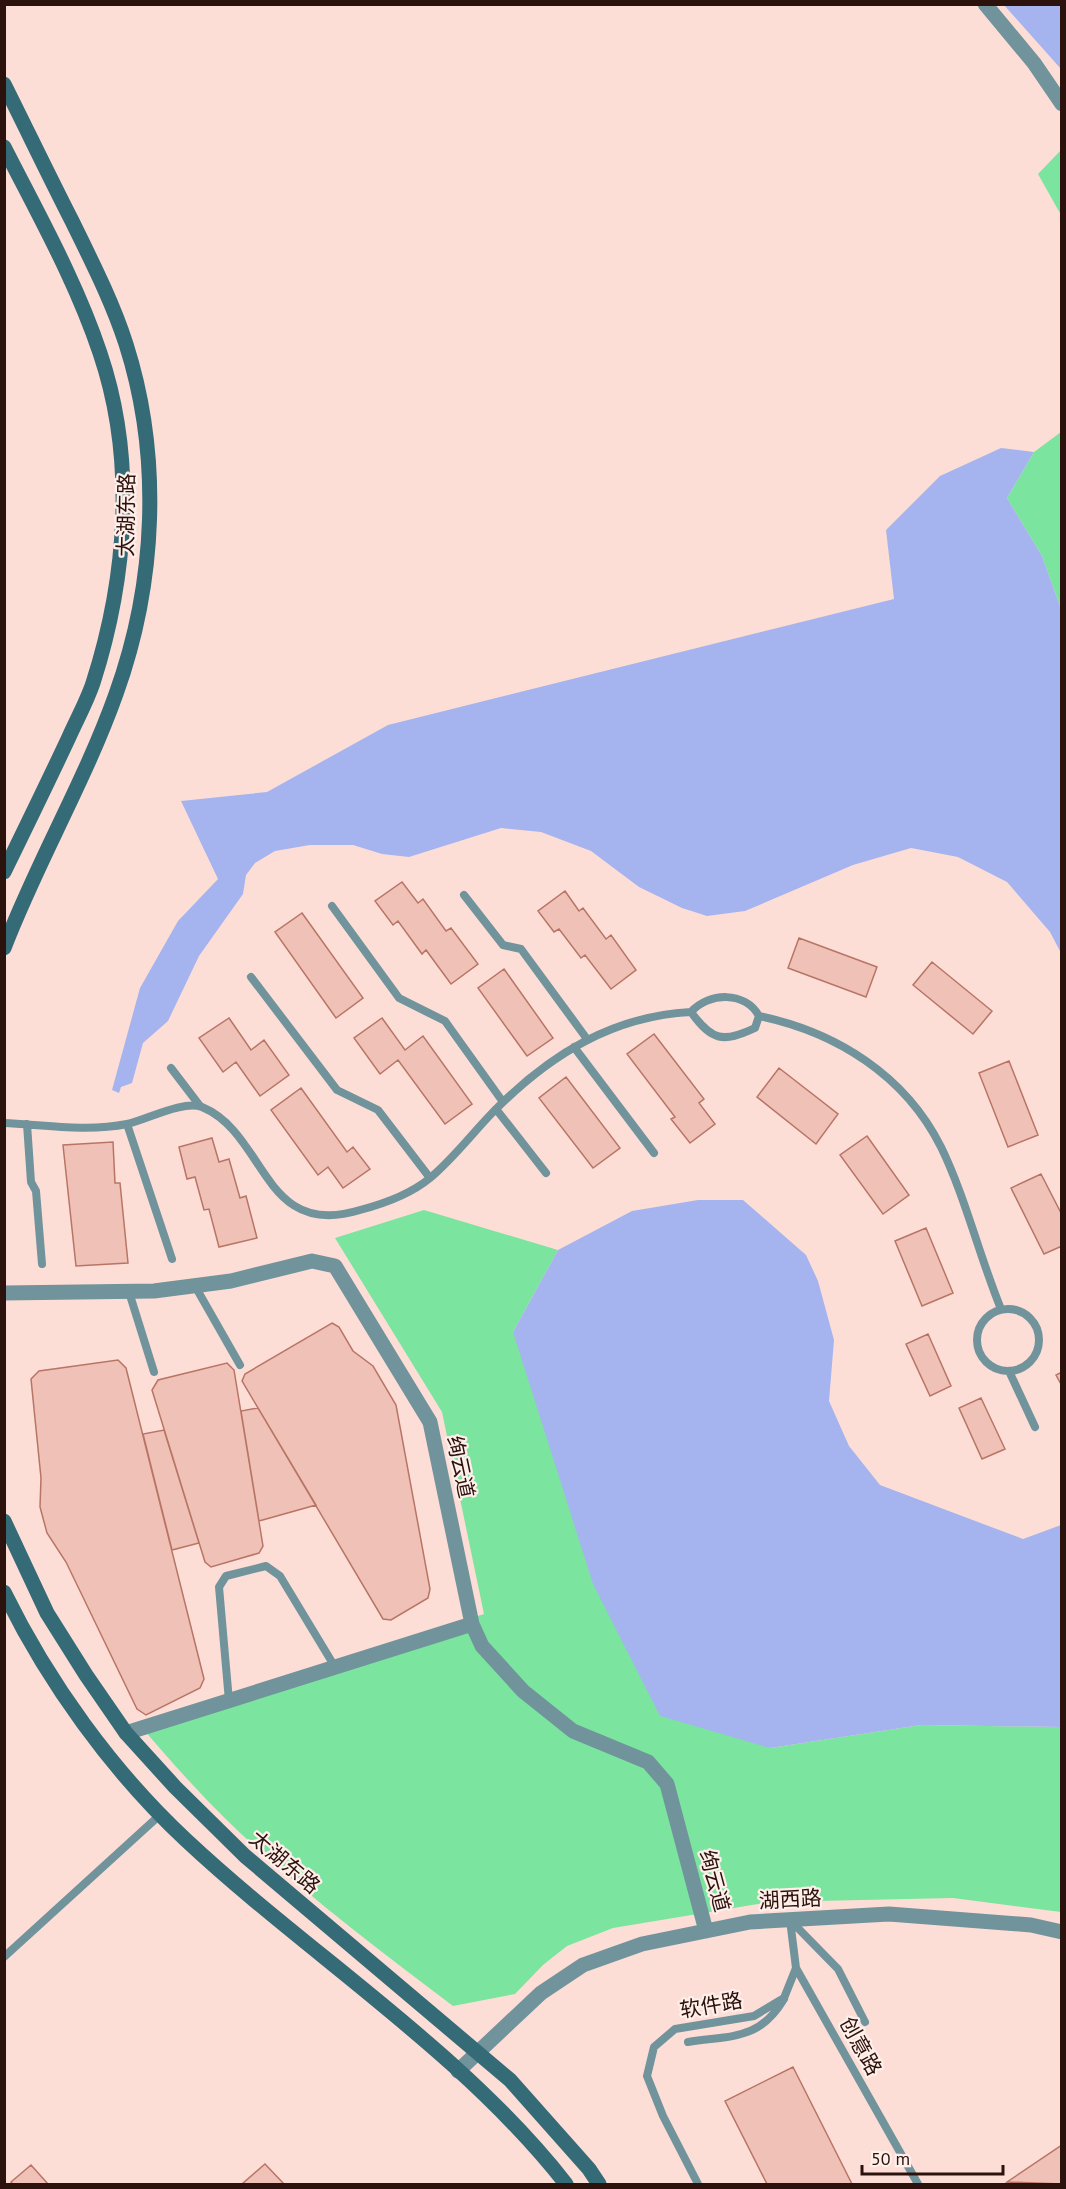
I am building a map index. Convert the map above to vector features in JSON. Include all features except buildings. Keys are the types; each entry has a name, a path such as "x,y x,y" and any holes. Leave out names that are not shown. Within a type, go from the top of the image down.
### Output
{"main road":[{"name":"太湖东路","path":"4,84 107,293 126,344 141,398 150,490 148,547 141,604 117,694 25,896 4,948"},
{"name":"太湖东路","path":"4,147 83,306 101,354 121,447 123,492 122,547 113,611 92,685 4,872"},
{"name":"太湖东路","path":"4,1521 47,1613 126,1733 175,1787 245,1856 510,2080 589,2169 599,2184"},
{"path":"4,1592 21,1627 62,1691 104,1748 161,1814 224,1874 491,2100 566,2184"}],"street":[{"path":"985,4 1034,63 1062,104"},
{"name":"绚云道","path":"4,1293 129,1292 231,1281 312,1260 335,1266 430,1422 472,1624 482,1646 523,1691 573,1731 648,1762 667,1784 706,1931"},
{"path":"126,1733 472,1624"},
{"name":"湖西路","path":"458,2071 541,1994 584,1965 642,1944 750,1922 889,1914 1031,1925 1062,1932"}],"lane":[{"path":"464,895 502,945 521,949 587,1039"},
{"path":"332,906 399,998 445,1021 503,1102"},
{"path":"251,977 337,1090 378,1110 430,1178"},
{"path":"171,1068 200,1106 216,1116 232,1131 282,1197 294,1207 309,1213 359,1211 406,1192 430,1178 503,1102 587,1039 622,1023 657,1014 691,1012 699,1003 720,998 739,998 753,1005 759,1016 755,1028 725,1039 712,1035 702,1028 691,1012"},
{"path":"759,1016 791,1023 828,1037 851,1050 884,1075 922,1115 948,1163 1002,1309"},
{"path":"574,1047 654,1153"},
{"path":"4,1123 86,1127 127,1124 170,1110 200,1106"},
{"path":"496,1109 546,1173"},
{"path":"27,1124 31,1182 36,1191 42,1264"},
{"path":"127,1124 172,1259"},
{"path":"195,1286 240,1365"},
{"path":"129,1292 154,1372"},
{"path":"1002,1309 1014,1310 1026,1315 1035,1325 1039,1338 1037,1351 1030,1362 1009,1371 988,1364 977,1344 978,1332 983,1322 991,1314 1002,1309"},
{"path":"1009,1371 1035,1427"},
{"path":"229,1701 219,1587 226,1576 266,1566 280,1576 335,1667"},
{"path":"4,1957 161,1814"},
{"path":"790,1920 838,1969 865,2022"},
{"name":"创意路","path":"790,1920 796,1968 918,2184"},
{"path":"688,2042 754,2032 774,2016 796,1968"},
{"name":"软件路","path":"698,2184 663,2116 647,2076 654,2047 675,2029 754,2016 784,1998"}],"green space":[{"path":"1061,150 1061,215 1038,174"},
{"path":"1061,432 1061,609 1042,556 1007,498 1034,452"},
{"path":"424,1210 558,1250 513,1332 770,1748 921,1725 1061,1727 1061,1912 953,1898 770,1902 613,1928 567,1946 543,1965 515,1994 453,2006 350,1927 284,1872 221,1814 178,1769 139,1724 484,1614 442,1412 335,1238"}],"water":[{"path":"1004,5 1061,5 1061,69"},
{"path":"1001,448 1034,452 1007,498 1042,556 1061,609 1061,953 1050,932 1007,882 958,857 911,848 853,865 745,911 707,916 682,908 639,887 591,851 541,832 501,828 409,857 382,854 353,845 310,845 275,851 255,863 246,875 243,894 199,956 168,1021 143,1043 132,1083 121,1087 119,1093 112,1090 140,988 178,921 218,879 181,801 267,792 388,725 894,599 886,530 940,476"},
{"path":"698,1200 743,1200 806,1255 818,1281 834,1340 829,1401 849,1446 880,1485 1023,1539 1061,1525 1061,1727 921,1725 770,1748 660,1716 593,1584 513,1332 558,1250 632,1211"}]}
